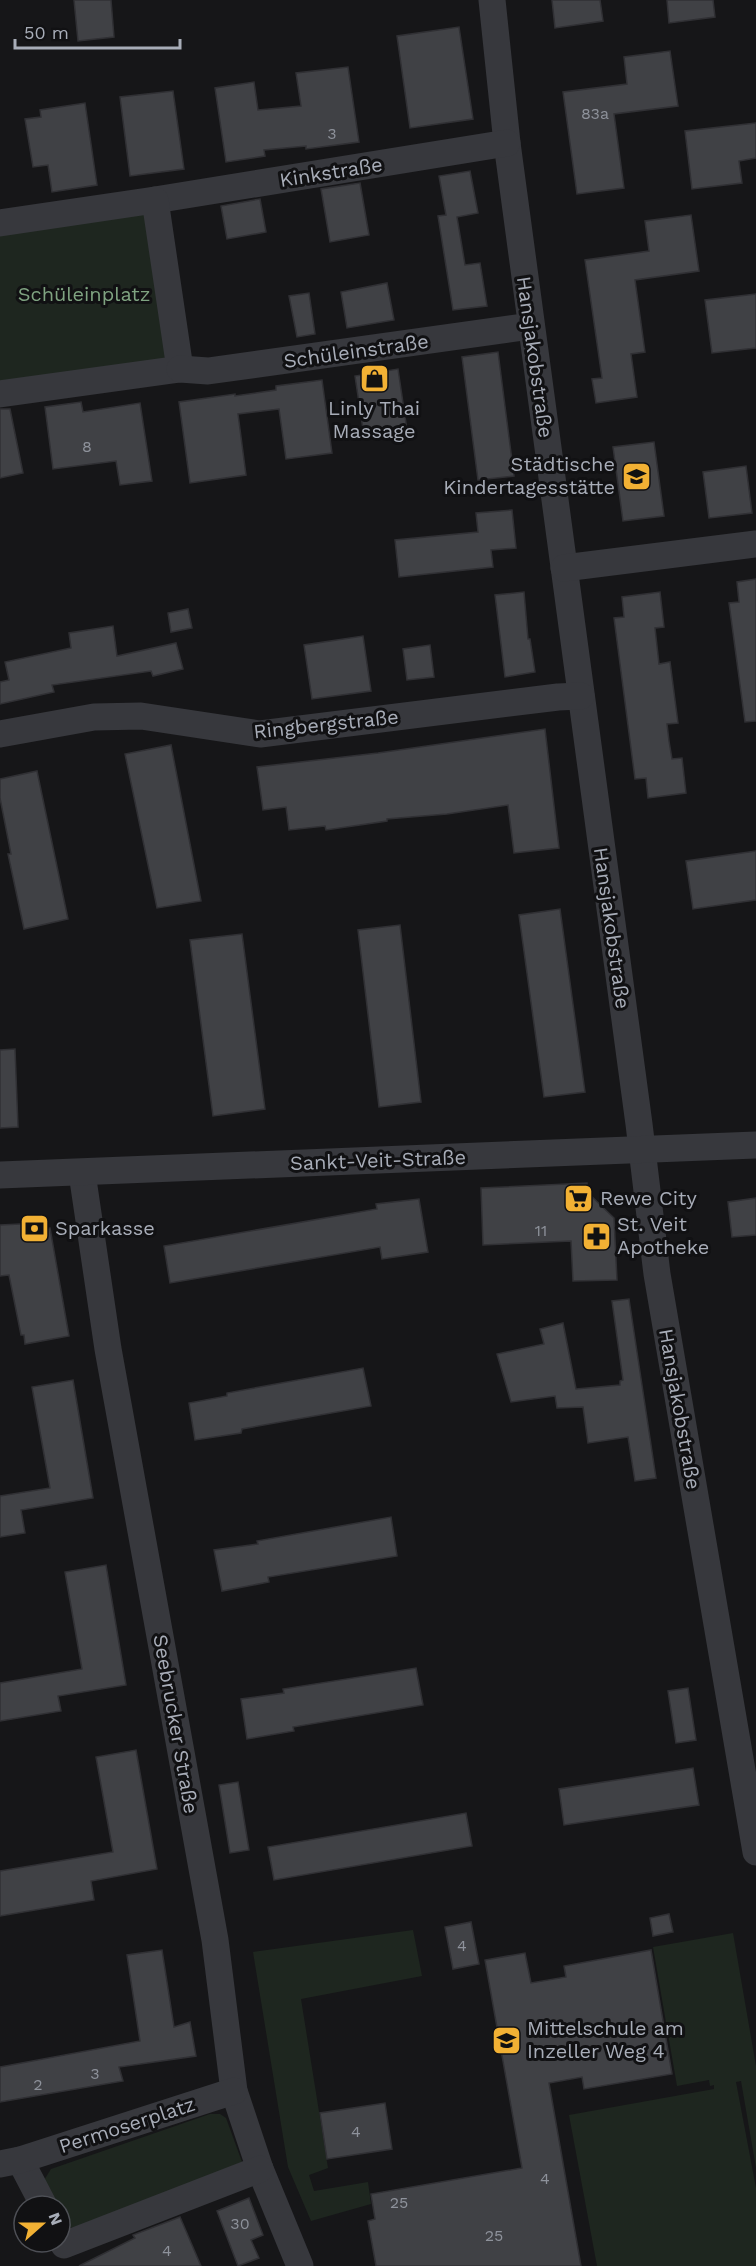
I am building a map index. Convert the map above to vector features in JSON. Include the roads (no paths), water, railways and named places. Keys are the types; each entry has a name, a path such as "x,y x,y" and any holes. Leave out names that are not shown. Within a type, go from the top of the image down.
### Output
{"street":[{"name":"Hansjakobstraße","path":"492,0 507,142 657,1274 756,1852"},
{"name":"Kinkstraße","path":"155,200 507,142"},
{"path":"0,224 155,200 180,369 0,394"},
{"name":"Schüleinstraße","path":"180,369 208,371 531,326"},
{"path":"564,568 756,544"},
{"name":"Ringbergstraße","path":"0,734 94,717 141,716 260,734 581,696"},
{"name":"Sankt-Veit-Straße","path":"0,1175 756,1146"},
{"name":"Seebrucker Straße","path":"82,1173 108,1349 215,1940 234,2091 260,2169 300,2266"},
{"name":"Permoserplatz","path":"35,2194 10,2162 234,2091"},
{"path":"72,2242 260,2169"}],"place":[{"name":"Linly Thai Massage","path":"374,378"},
{"name":"Städtische Kindertagesstätte","path":"636,476"},
{"name":"Rewe City","path":"579,1198"},
{"name":"Sparkasse","path":"34,1228"},
{"name":"St. Veit Apotheke","path":"596,1236"},
{"name":"Mittelschule am Inzeller Weg 4","path":"506,2040"}],"park label":[{"name":"Schüleinplatz","path":"84,294"}]}
